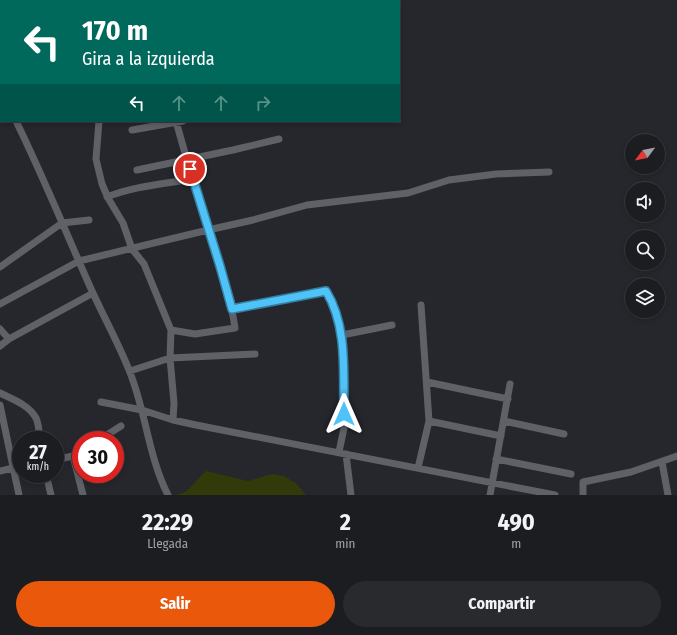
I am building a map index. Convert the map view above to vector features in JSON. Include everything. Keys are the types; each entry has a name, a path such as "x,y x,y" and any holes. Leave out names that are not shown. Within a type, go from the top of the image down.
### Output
{"street":[{"path":"16,122 40,171 93,293 130,371 142,410 160,480 168,495"},
{"path":"99,122 96,159 102,184 107,197 123,223 132,249 144,264 171,330 170,358 174,403 173,420"},
{"path":"132,130 178,122 192,179 232,309 234,328 195,334 171,330"},
{"path":"137,170 233,150 279,138"},
{"path":"0,304 79,261 253,220 307,205 408,192 449,180 496,174 550,172"},
{"path":"107,197 137,189 192,179"},
{"path":"0,267 62,223 89,220"},
{"path":"232,309 326,291 333,302 342,335 344,428 342,453 351,495"},
{"path":"0,346 9,339 93,293"},
{"path":"418,468 429,421 421,305"},
{"path":"342,335 392,325"},
{"path":"0,329 9,339"},
{"path":"130,371 170,358 255,354"},
{"path":"427,382 508,399"},
{"path":"490,495 510,384"},
{"path":"0,393 20,403 31,412 36,419 38,431"},
{"path":"101,402 142,410 173,420 555,495"},
{"path":"0,405 12,463"},
{"path":"429,421 501,436"},
{"path":"504,421 564,434"},
{"path":"113,431 121,426"},
{"path":"583,495 582,482 631,472 677,456"},
{"path":"496,459 571,474"},
{"path":"662,462 668,495"},
{"path":"0,471 12,468"},
{"path":"16,483 18,495"},
{"path":"48,483 51,495"},
{"path":"80,483 83,495"}],"green space":[{"path":"206,471 248,481 272,474 284,476 297,484 306,495 176,495 189,488"}],"route":[{"path":"190,169 232,309 326,291 333,302 342,335 344,414"}]}
